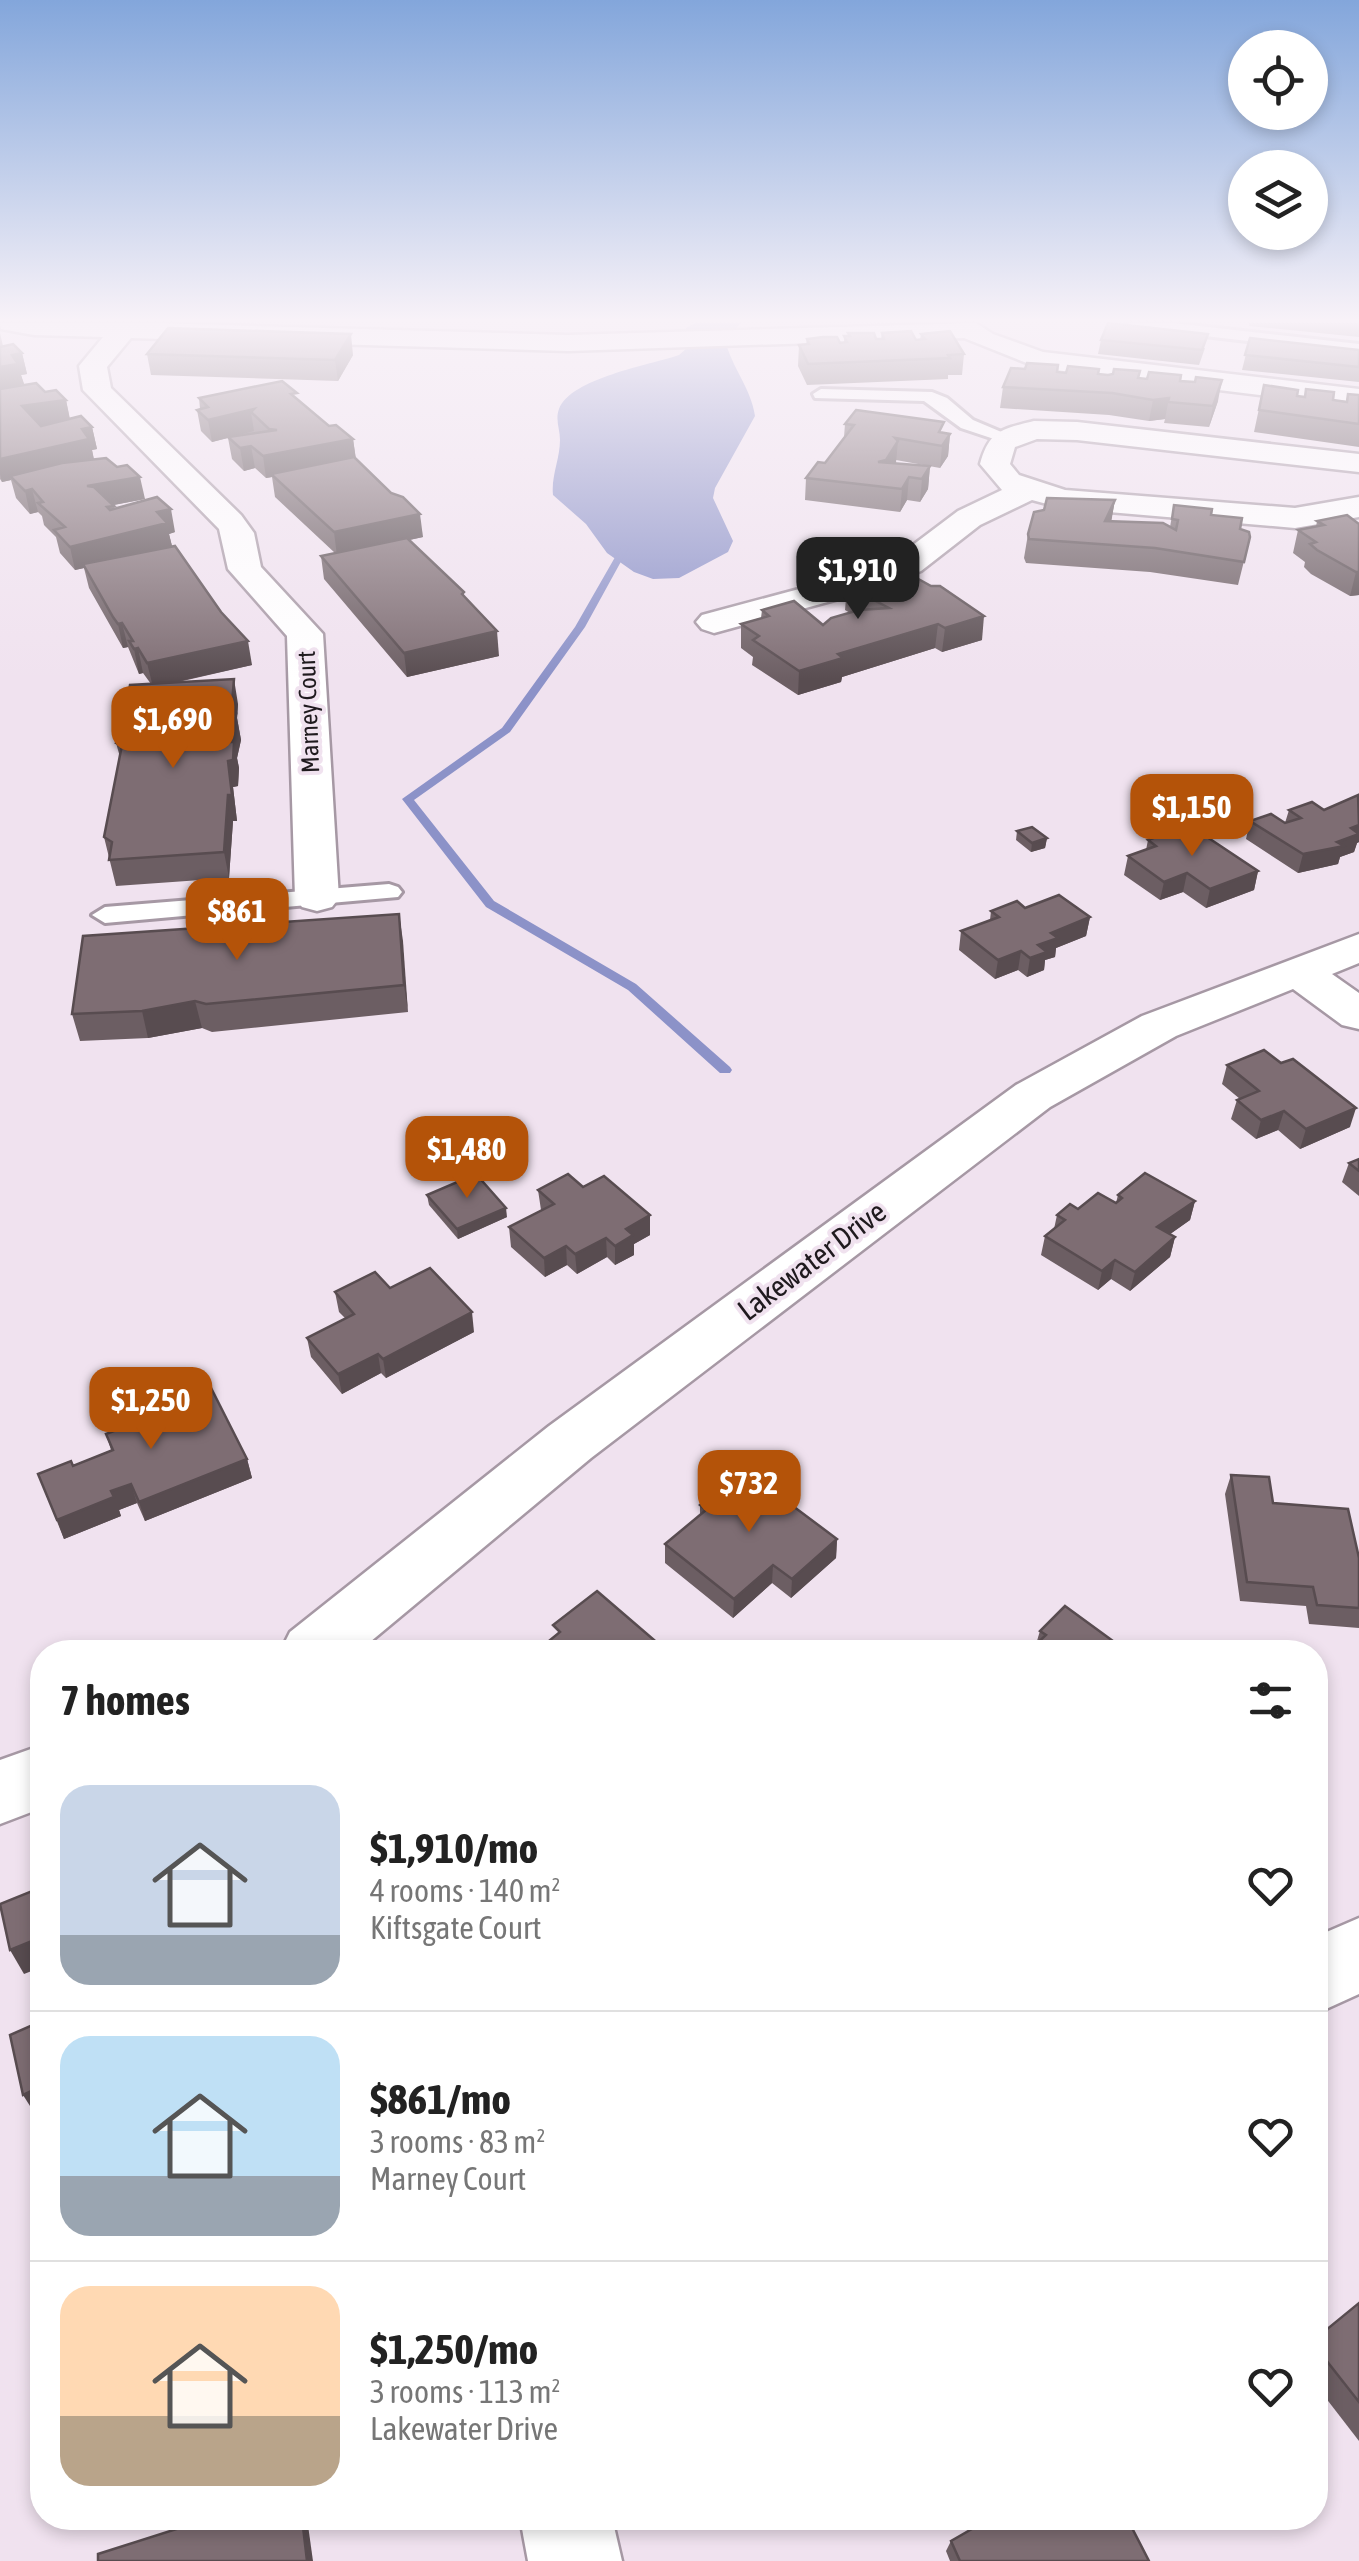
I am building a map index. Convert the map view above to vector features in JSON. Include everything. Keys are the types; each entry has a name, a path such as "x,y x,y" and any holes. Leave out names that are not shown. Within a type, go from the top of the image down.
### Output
{"street":[{"name":"Marney Court","path":"150,443 230,522 238,534 245,569 306,634 317,898"},
{"path":"1001,443 995,464 1008,482 1062,499 1196,513 1296,518 1359,507"},
{"path":"1184,443 1359,463"},
{"path":"714,622 863,582 908,564 969,518 1029,489"},
{"name":"Lakewater Drive","path":"327,1640 570,1442 1033,1096 1159,1026 1359,947"},
{"path":"1298,971 1359,1015"},
{"path":"0,1792 30,1781"},
{"path":"1328,1970 1359,1954"},
{"path":"569,2530 575,2561"}],"lane":[{"path":"105,915 389,892"}],"water":[{"path":"560,443 740,443 713,498 733,541 728,552 679,578 653,579 634,572 607,553 586,524 553,495"}],"building":[{"path":"0,443 73,443 0,459"},
{"path":"234,443 334,443 263,456 251,446 240,448"},
{"path":"841,443 897,443 886,460 878,462 930,466 922,479 909,477 902,489 806,478 818,462 825,463"},
{"path":"354,457 391,493 403,497 420,514 334,532 271,474"},
{"path":"106,458 117,467 127,465 140,477 87,486 94,487 114,506 107,507 110,510 157,497 171,509 157,512 167,523 70,547 54,530 65,527 38,503 43,502 32,489 25,491 10,476 62,463"},
{"path":"1047,498 1115,500 1105,521 1163,523 1176,530 1178,520 1172,519 1174,505 1212,509 1211,515 1242,518 1240,529 1249,532 1250,537 1244,562 1155,548 1029,539 1034,512 1044,510"},
{"path":"1347,515 1359,524 1359,572 1317,550 1310,544 1316,542 1298,530 1324,525 1317,521"},
{"path":"407,538 464,592 497,631 404,653 321,556"},
{"path":"175,546 221,612 248,641 147,663 129,641 133,641 122,623 118,624 113,617 83,564"},
{"path":"913,576 931,586 940,586 984,616 945,628 938,624 838,654 843,658 799,671 753,640 759,636 741,624 769,616 762,610 794,601 823,625 831,618 859,610 889,608 847,586 878,577 887,583"},
{"path":"234,679 231,715 236,714 230,742 234,742 233,760 228,761 232,795 228,795 224,852 109,860 112,842 104,837 122,745 116,743 130,685"},
{"path":"1358,795 1359,825 1351,828 1359,834 1337,842 1344,846 1303,854 1250,821 1271,814 1285,823 1301,818 1289,810 1312,802 1324,810"},
{"path":"1189,825 1258,871 1210,889 1187,873 1164,882 1128,856 1156,846 1148,840"},
{"path":"1032,827 1047,838 1032,843 1017,831"},
{"path":"1059,895 1090,917 1051,933 1058,938 1038,945 1047,952 1030,958 1021,951 998,960 961,931 999,917 991,911 1017,901 1025,908"},
{"path":"399,914 404,985 206,1004 195,1001 142,1011 72,1014 83,936"},
{"path":"1264,1050 1281,1063 1293,1059 1356,1108 1306,1129 1284,1111 1261,1120 1237,1100 1259,1091 1227,1065"},
{"path":"1145,1173 1195,1201 1157,1227 1175,1237 1135,1272 1115,1260 1102,1271 1045,1236 1065,1220 1057,1215 1070,1204 1078,1209 1098,1193 1116,1203 1122,1198 1118,1195"},
{"path":"476,1174 506,1208 457,1229 427,1195"},
{"path":"568,1174 583,1187 604,1176 650,1215 626,1229 633,1235 615,1246 606,1238 575,1254 566,1246 544,1258 509,1227 554,1204 538,1190"},
{"path":"430,1268 472,1312 383,1359 378,1354 338,1374 307,1338 354,1314 335,1292 375,1272 390,1288"},
{"path":"205,1376 247,1459 139,1502 131,1484 111,1491 114,1497 57,1520 38,1474 71,1461 73,1466 113,1450 106,1434 142,1420 134,1403"},
{"path":"747,1466 766,1480 762,1483 837,1539 792,1579 773,1565 734,1599 665,1544 706,1510 700,1505"},
{"path":"1231,1475 1269,1477 1273,1503 1348,1509 1359,1558 1359,1608 1317,1605 1313,1587 1247,1582"},
{"path":"597,1591 654,1640 550,1640 560,1632 553,1625"},
{"path":"1065,1606 1112,1640 1041,1640 1046,1635 1040,1631"},
{"path":"30,1892 30,1942 10,1950 0,1904"},
{"path":"30,2026 30,2092 23,2095 10,2035"},
{"path":"1359,2303 1359,2402 1328,2363 1328,2328"},
{"path":"173,2530 303,2530 307,2561 98,2561 98,2554"},
{"path":"970,2530 1133,2530 1149,2561 960,2561 951,2541"}],"waterway":[{"path":"625,547 580,627 506,730 408,799 490,904 632,987 725,1070"}]}
